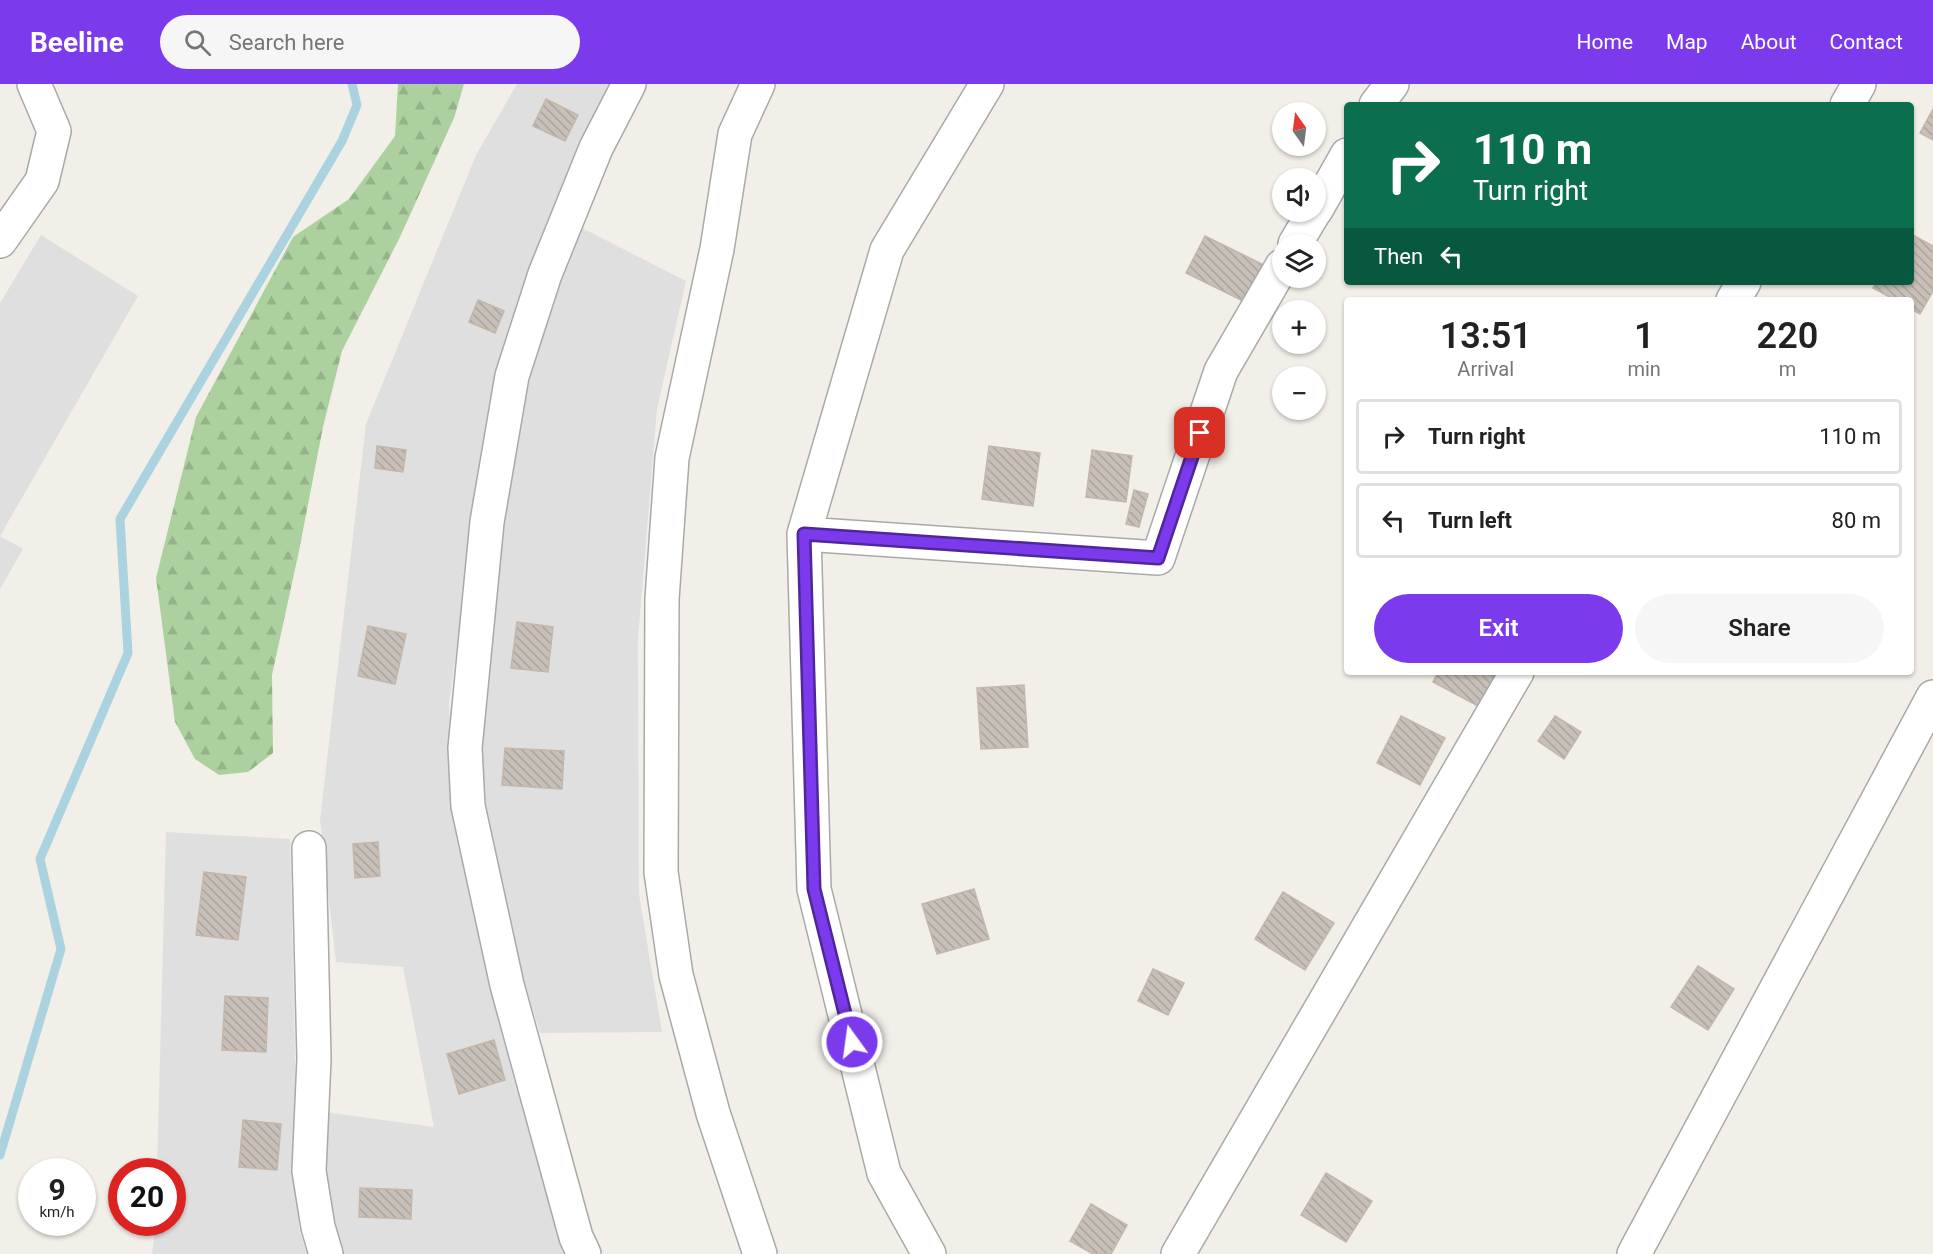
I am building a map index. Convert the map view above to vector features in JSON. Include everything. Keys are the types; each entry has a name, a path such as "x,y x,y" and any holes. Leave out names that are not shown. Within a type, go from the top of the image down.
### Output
{"street":[{"path":"0,241 42,181 54,131 34,84"},
{"path":"584,1254 576,1236 507,985 468,806 465,748 487,522 512,376 544,274 596,148 629,84"},
{"path":"758,84 735,134 717,249 672,458 662,599 661,872 676,975 713,1113 759,1254"},
{"path":"929,1254 884,1173 814,889 804,534 887,250 987,84"},
{"path":"1378,102 1392,84"},
{"path":"1849,102 1859,84"},
{"path":"1326,192 1344,160"},
{"path":"804,534 1158,558 1221,371 1272,283"},
{"path":"1178,1254 1515,675"},
{"path":"1634,1254 1933,697"},
{"path":"309,848 314,1059 309,1171 318,1227 326,1254"}],"shaded area":[{"path":"517,84 616,84 484,449 449,703 452,801 569,1254 341,1254 327,1223 325,1112 434,1127 403,967 336,962 320,820 366,424 476,155"},
{"path":"582,228 686,281 657,409 638,639 639,894 662,1032 540,1033 500,900 476,765 490,581 530,347"},
{"path":"41,235 138,296 0,536 0,303"},
{"path":"0,536 23,549 0,589"},
{"path":"166,832 290,839 299,1229 307,1254 152,1254 154,1236 186,1236 186,1158 157,1158"}],"green space":[{"path":"398,84 464,84 454,118 400,237 342,351 323,427 272,675 273,753 248,772 219,775 195,759 175,722 156,578 196,417 293,237 349,199 395,136"}],"building":[{"path":"546,99 578,115 565,141 533,126"},
{"path":"1933,109 1933,140 1920,133"},
{"path":"1205,236 1264,265 1245,302 1186,273"},
{"path":"1914,236 1933,246 1933,291 1920,314 1914,311 1914,297 1890,297 1873,288 1875,285 1914,285"},
{"path":"478,300 504,311 495,333 469,322"},
{"path":"377,446 406,450 403,472 375,468"},
{"path":"989,446 1040,453 1033,506 982,499"},
{"path":"1092,450 1132,456 1126,502 1086,497"},
{"path":"1134,490 1148,494 1139,527 1126,524"},
{"path":"517,622 553,627 548,672 511,668"},
{"path":"368,626 406,634 395,684 358,676"},
{"path":"1436,675 1495,675 1478,706 1433,682"},
{"path":"1024,685 1028,747 981,749 977,688"},
{"path":"1401,716 1445,738 1420,785 1377,763"},
{"path":"1555,716 1581,732 1564,759 1538,741"},
{"path":"505,748 564,751 562,789 502,785"},
{"path":"378,842 380,876 355,878 353,844"},
{"path":"204,872 246,877 238,940 196,935"},
{"path":"974,889 989,939 937,954 922,904"},
{"path":"1283,892 1334,923 1305,970 1255,939"},
{"path":"1698,966 1734,989 1708,1030 1671,1007"},
{"path":"1153,969 1184,983 1168,1015 1138,1001"},
{"path":"225,996 268,998 266,1052 222,1050"},
{"path":"494,1040 505,1080 459,1094 447,1054"},
{"path":"243,1120 281,1124 277,1170 239,1167"},
{"path":"1326,1173 1372,1201 1346,1242 1301,1215"},
{"path":"360,1188 412,1190 411,1219 359,1217"},
{"path":"1091,1204 1127,1225 1111,1254 1093,1254 1070,1241"}],"waterway":[{"path":"0,1155 61,949 40,859 128,653 120,519 342,141 357,105 352,84"}],"route":[{"path":"852,1042 814,889 804,534 1158,558 1200,433"}]}
